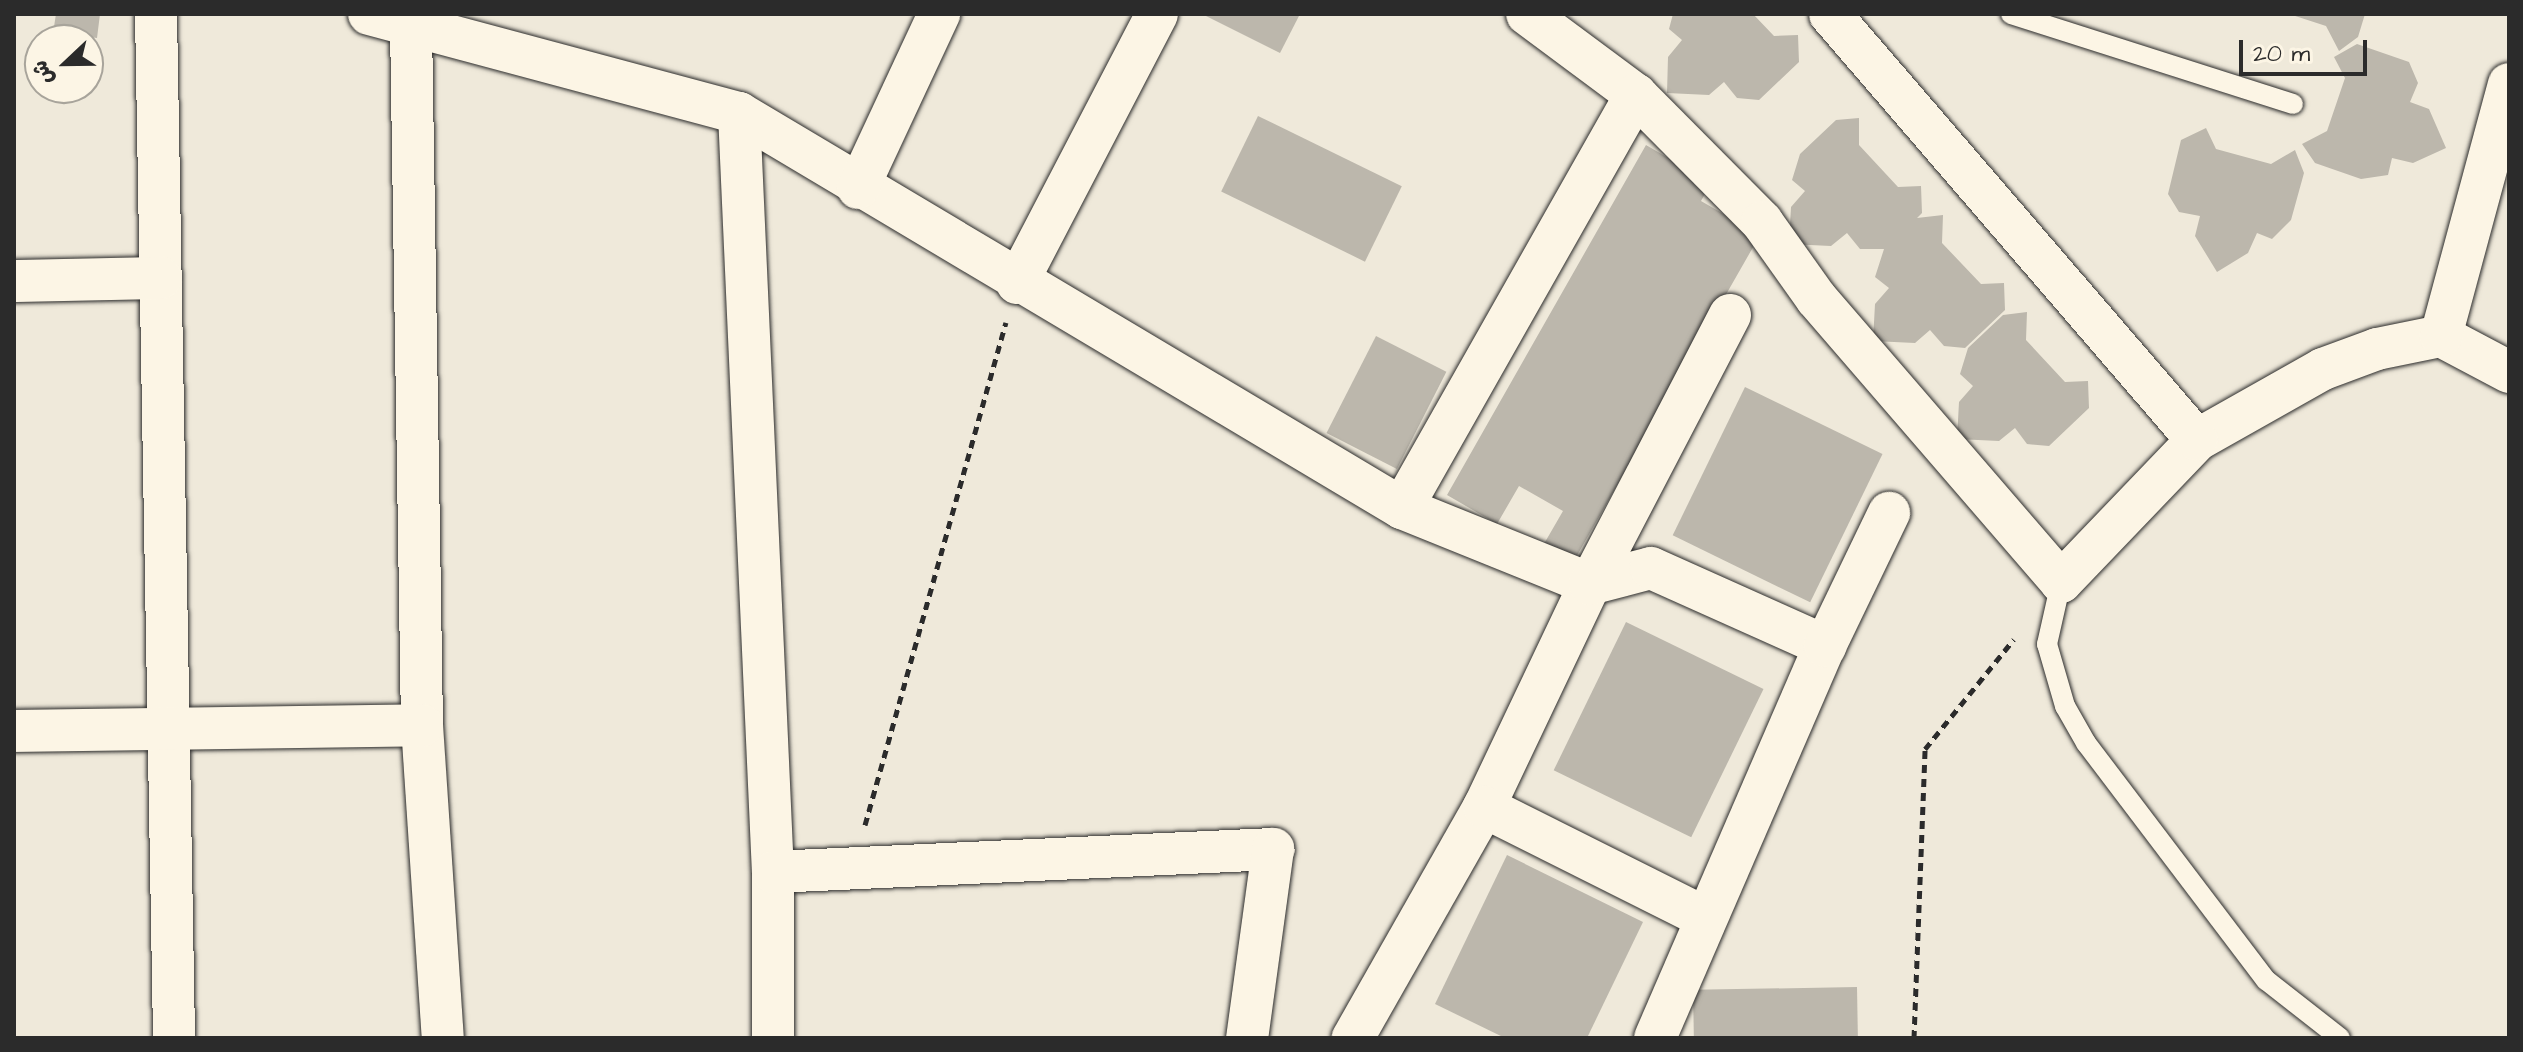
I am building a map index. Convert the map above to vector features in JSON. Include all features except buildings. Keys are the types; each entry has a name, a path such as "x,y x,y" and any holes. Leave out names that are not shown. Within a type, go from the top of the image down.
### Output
{"street":[{"path":"156,14 174,1038"},
{"path":"369,14 739,113 1017,283 1402,508 1590,584 1651,568 1825,646"},
{"path":"858,188 939,14"},
{"path":"1017,283 1157,14"},
{"path":"1527,14 1636,95 1762,222 1816,298 2061,582 2197,440 2323,369 2377,349 2441,336 2509,372"},
{"path":"1830,14 2197,440"},
{"path":"411,25 422,725 443,1038"},
{"path":"2441,336 2509,86"},
{"path":"1402,508 1636,95"},
{"path":"739,113 773,872 773,1038"},
{"path":"14,281 161,278"},
{"path":"1353,1038 1484,807 1590,584 1730,315"},
{"path":"1655,1038 1704,917 1825,646 1889,513"},
{"path":"14,731 422,725"},
{"path":"1484,807 1704,917"},
{"path":"773,872 1273,849 1247,1038"}],"lane":[{"path":"2011,14 2293,104"},
{"path":"2061,582 2047,644 2065,706 2086,743 2266,980 2340,1038"}],"path":[{"path":"853,867 1017,283"},
{"path":"1914,1038 1925,749 2061,582"}]}
